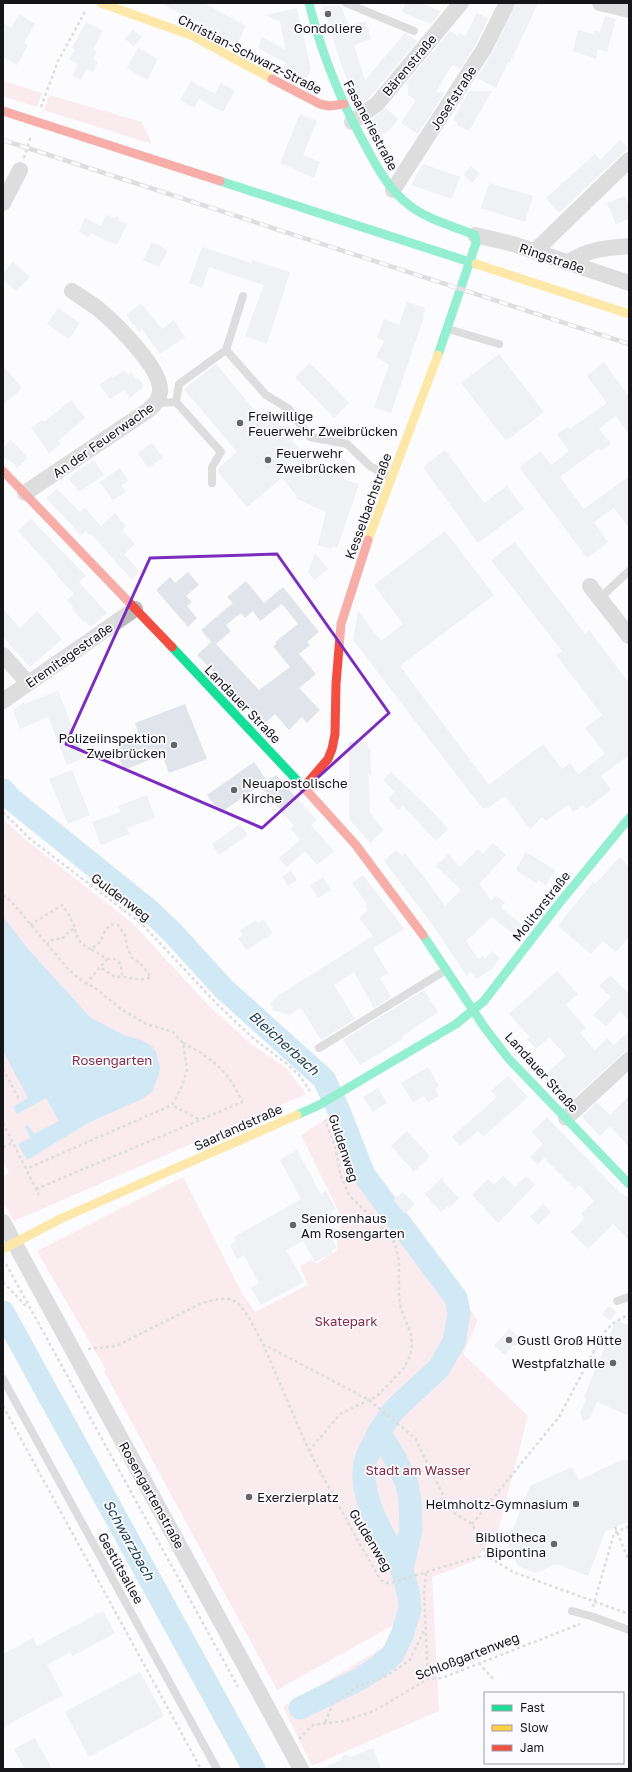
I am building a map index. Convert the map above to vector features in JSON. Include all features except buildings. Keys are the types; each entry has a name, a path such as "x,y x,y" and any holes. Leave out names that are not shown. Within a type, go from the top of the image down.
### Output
{"main road":[{"name":"Christian-Schwarz-Straße","path":"101,3 193,36 320,104 329,106 344,104"},
{"name":"Fasaneriestraße","path":"309,3 332,80 352,122 373,160 393,190 419,212 475,242"},
{"path":"3,111 629,314"},
{"name":"Kesselbachstraße","path":"304,787 328,759 332,749 335,734 336,684 341,624 362,558 448,329 475,242"},
{"name":"Landauer Straße","path":"6,480 25,493 304,787 355,844 390,888 508,1058 629,1184"},
{"name":"Molitorstraße","path":"474,1010 495,987 557,906 629,818"},
{"name":"Saarlandstraße","path":"9,1245 60,1219 211,1154 323,1103 456,1024 474,1010"}],"street":[{"name":"Bärenstraße","path":"352,122 377,104 461,3"},
{"name":"Josefstraße","path":"393,190 484,49 507,3"},
{"path":"600,3 629,10"},
{"path":"535,251 629,160"},
{"path":"3,203 20,170"},
{"name":"Ringstraße","path":"475,242 535,251 629,283"},
{"path":"567,263 580,254 600,249 629,246"},
{"name":"An der Feuerwache","path":"25,493 147,411 157,403 160,392 159,381 152,367 101,310 72,291"},
{"path":"595,592 629,636"},
{"name":"Eremitagestraße","path":"3,701 135,609"},
{"path":"3,655 28,683"},
{"path":"566,1118 629,1060"},
{"name":"Rosengartenstraße","path":"3,1222 9,1245 74,1350 301,1769"}],"lane":[{"path":"346,3 414,31"},
{"path":"212,483 212,467 220,452 176,402 178,384 226,350 242,296"},
{"path":"448,329 500,344"},
{"path":"226,350 266,395 289,409 310,437 347,444 370,466 391,479"},
{"path":"157,403 176,402"},
{"path":"595,592 629,571"},
{"path":"319,1048 446,970"},
{"path":"617,1301 629,1297"},
{"name":"Gestütsallee","path":"3,1379 217,1769"},
{"path":"572,1611 592,1616 629,1630"}],"path":[{"path":"45,94 58,61 87,9"},
{"name":"Guldenweg","path":"3,812 30,839 142,924 216,1003 254,1039 299,1075 323,1103 335,1147 341,1177 349,1195 384,1230 394,1243 398,1252 399,1298 401,1309 411,1334 412,1348 404,1368 377,1396 340,1414 309,1451 381,1580 386,1583 391,1583 426,1573"},
{"path":"3,895 11,901 68,969 86,984 94,987 121,1009 146,1024 173,1032 183,1043 204,1054 215,1062 235,1086 242,1102 36,1189"},
{"path":"30,925 62,905 69,915 75,928 77,938 81,944 107,959 114,959 121,964 122,976"},
{"path":"91,949 100,942 106,930 112,924 118,925 125,935 127,947 132,958 140,963 151,977 144,980 122,976 115,977 100,967"},
{"path":"47,944 54,939 62,939 66,934 75,928"},
{"path":"86,984 107,959"},
{"path":"26,1169 172,1105 182,1086 187,1070 183,1043"},
{"path":"3,1069 20,1101"},
{"path":"172,1105 200,1120"},
{"path":"3,1123 4,1128 39,1194"},
{"path":"3,1147 12,1142"},
{"path":"3,1258 30,1310 240,1691"},
{"path":"3,1282 30,1310"},
{"path":"74,1350 116,1346 202,1303 218,1299 231,1299 240,1305 248,1316 263,1344 309,1451"},
{"path":"472,1524 559,1417 603,1334 612,1324 629,1314"},
{"path":"263,1344 369,1400 397,1421 415,1438 451,1511 472,1524 487,1556 513,1572 629,1614"},
{"path":"3,1406 201,1769"},
{"path":"615,1527 629,1561"},
{"path":"592,1616 614,1533 626,1527 629,1528"},
{"path":"428,1679 424,1594 426,1573 472,1558 487,1556"},
{"name":"Schloßgartenweg","path":"290,1748 314,1725 325,1722 343,1721 374,1711 428,1679 442,1678 554,1634 583,1622 592,1616"},
{"path":"325,1722 333,1704 358,1686 385,1677 410,1660 425,1628"},
{"path":"479,1663 491,1677 496,1680"}],"highlighted area":[{"path":"277,554 389,713 262,828 66,744 150,558"}],"green space":[{"path":"3,81 42,93 37,107 3,96"},
{"path":"49,95 142,122 152,144 44,110"},
{"name":"Rosengarten","path":"3,819 27,841 131,922 210,1007 250,1043 287,1069 306,1094 14,1221 3,1202 3,1177 9,1173 3,1161"},
{"path":"343,1108 361,1158 380,1191 478,1320 463,1354 528,1416 498,1531 475,1561 432,1577 439,1711 312,1766 283,1707 389,1644 397,1623 277,1690 104,1371 106,1370 37,1251 183,1177 243,1295 255,1312 308,1285 300,1266 311,1260 316,1264 338,1250 337,1237 343,1220 301,1135"}],"water":[{"path":"3,917 28,949 91,1018 124,1035 143,1041 152,1046 156,1052 160,1067 152,1092 142,1099 90,1122 27,1160 18,1144 30,1138 25,1127 28,1125 34,1134 59,1121 46,1098 17,1114 13,1107 28,1098 3,1051"}],"waterway":[{"name":"Bleicherbach","path":"3,790 11,799 150,911 172,932 224,989 324,1079 339,1111 364,1175 456,1298 459,1313 454,1342 439,1368 394,1410 379,1432 396,1460 407,1484 410,1501 411,1530 402,1569 409,1596 410,1609 402,1635 393,1654 378,1667 360,1679 300,1708"},
{"name":"Schwarzbach","path":"3,1312 254,1769"},
{"name":"Bleicherbach","path":"379,1432 367,1455 365,1463 364,1476 366,1490 369,1504 381,1532 402,1569"}],"railway":[{"path":"3,140 629,344"}],"traffic: fast":[{"path":"309,3 325,57 339,91 354,124 388,184 401,199 424,215 475,235 476,243 438,355"},
{"path":"220,181 476,264"},
{"path":"172,647 307,791"},
{"path":"297,1115 319,1105 456,1024 484,1001 557,906 629,818"},
{"path":"423,935 485,1028 508,1058 629,1184"}],"traffic: slow":[{"path":"101,3 193,36 272,79"},
{"path":"476,264 629,314"},
{"path":"368,540 438,355"},
{"path":"3,1249 60,1219 297,1115"}],"traffic: jam":[{"path":"272,79 320,104 329,106 344,104"},
{"path":"3,111 220,181"},
{"path":"3,471 172,647"},
{"path":"304,787 328,759 332,749 335,734 336,684 341,624 368,540"},
{"path":"307,791 355,844 423,935"}],"place":[{"name":"Gondoliere","path":"328,14"},
{"name":"Freiwillige Feuerwehr Zweibrücken","path":"240,423"},
{"name":"Feuerwehr Zweibrücken","path":"268,460"},
{"name":"Polizeiinspektion Zweibrücken","path":"174,745"},
{"name":"Neuapostolische Kirche","path":"234,790"},
{"name":"Seniorenhaus Am Rosengarten","path":"293,1225"},
{"name":"Gustl Groß Hütte","path":"509,1340"},
{"name":"Westpfalzhalle","path":"613,1363"},
{"name":"Exerzierplatz","path":"249,1497"},
{"name":"Helmholtz-Gymnasium","path":"576,1504"},
{"name":"Bibliotheca Bipontina","path":"554,1544"}],"park label":[{"name":"Skatepark","path":"346,1321"},
{"name":"Stadt am Wasser","path":"418,1470"}]}
